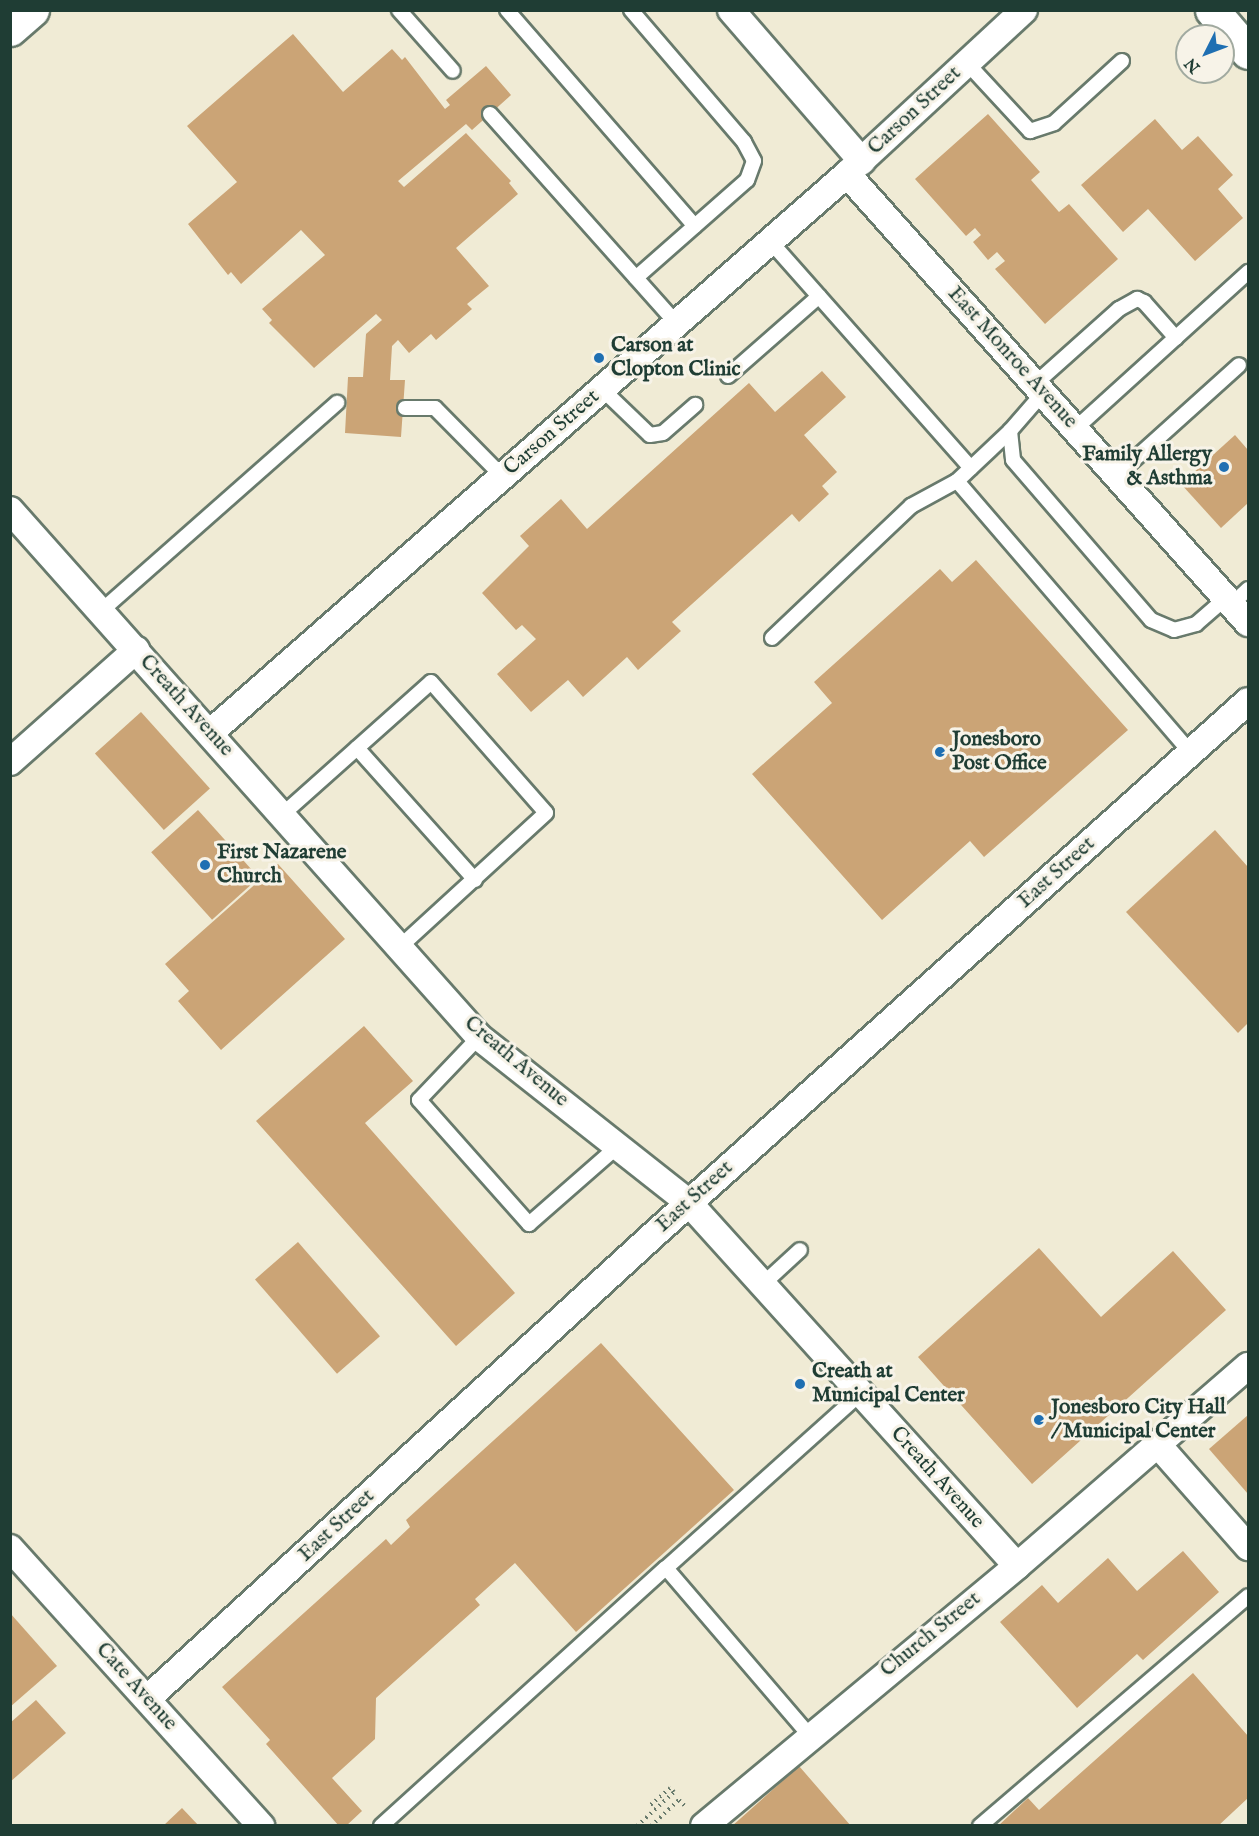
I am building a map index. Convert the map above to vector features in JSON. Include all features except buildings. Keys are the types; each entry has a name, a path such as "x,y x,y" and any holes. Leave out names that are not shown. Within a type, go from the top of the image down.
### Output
{"street":[{"path":"10,29 32,10"},
{"name":"East Monroe Avenue","path":"731,10 854,167 1039,388 1117,475 1235,597 1248,623"},
{"name":"Carson Street","path":"211,732 854,167 1024,10"},
{"path":"1212,10 1248,52"},
{"name":"Creath Avenue","path":"10,510 211,732 479,1037 689,1203 1017,1566"},
{"path":"10,762 136,650"},
{"name":"East Street","path":"147,1699 689,1203 1248,702"},
{"name":"Church Street","path":"704,1826 809,1735 1017,1566 1159,1446 1248,1366"},
{"path":"1159,1446 1248,1547"},
{"name":"Cate Avenue","path":"10,1548 261,1826"}],"lane":[{"path":"399,10 453,71"},
{"path":"507,10 695,226"},
{"path":"631,10 744,142 754,161 747,180 636,278"},
{"path":"967,63 1030,131 1054,123 1122,61"},
{"path":"489,114 676,323"},
{"path":"770,241 971,468"},
{"path":"1075,429 1248,272"},
{"path":"728,376 819,296"},
{"path":"772,638 911,506 957,482 1010,431 1039,388 1119,309 1137,299 1144,302 1176,338"},
{"path":"1117,475 1239,365"},
{"path":"602,389 650,435 663,434 695,405"},
{"path":"101,611 337,403"},
{"path":"405,408 435,408 502,476"},
{"path":"1010,431 1013,460 1151,620 1174,630 1196,624 1235,597"},
{"path":"957,482 1191,753"},
{"path":"283,814 431,682 546,813 400,947"},
{"path":"357,748 475,880"},
{"path":"479,1037 418,1100 529,1224 618,1146"},
{"path":"763,1284 800,1250"},
{"path":"381,1826 861,1393"},
{"path":"666,1568 809,1735"},
{"path":"980,1826 1248,1596"}],"path":[{"path":"637,1826 674,1792 670,1788 648,1807"},
{"path":"651,1826 679,1800 686,1807"}],"place":[{"name":"Carson at Clopton Clinic","path":"599,358"},
{"name":"Family Allergy & Asthma","path":"1224,467"},
{"name":"Jonesboro Post Office","path":"940,752"},
{"name":"First Nazarene Church","path":"205,865"},
{"name":"Creath at Municipal Center","path":"800,1384"},
{"name":"Jonesboro City Hall / Municipal Center","path":"1039,1420"}]}
